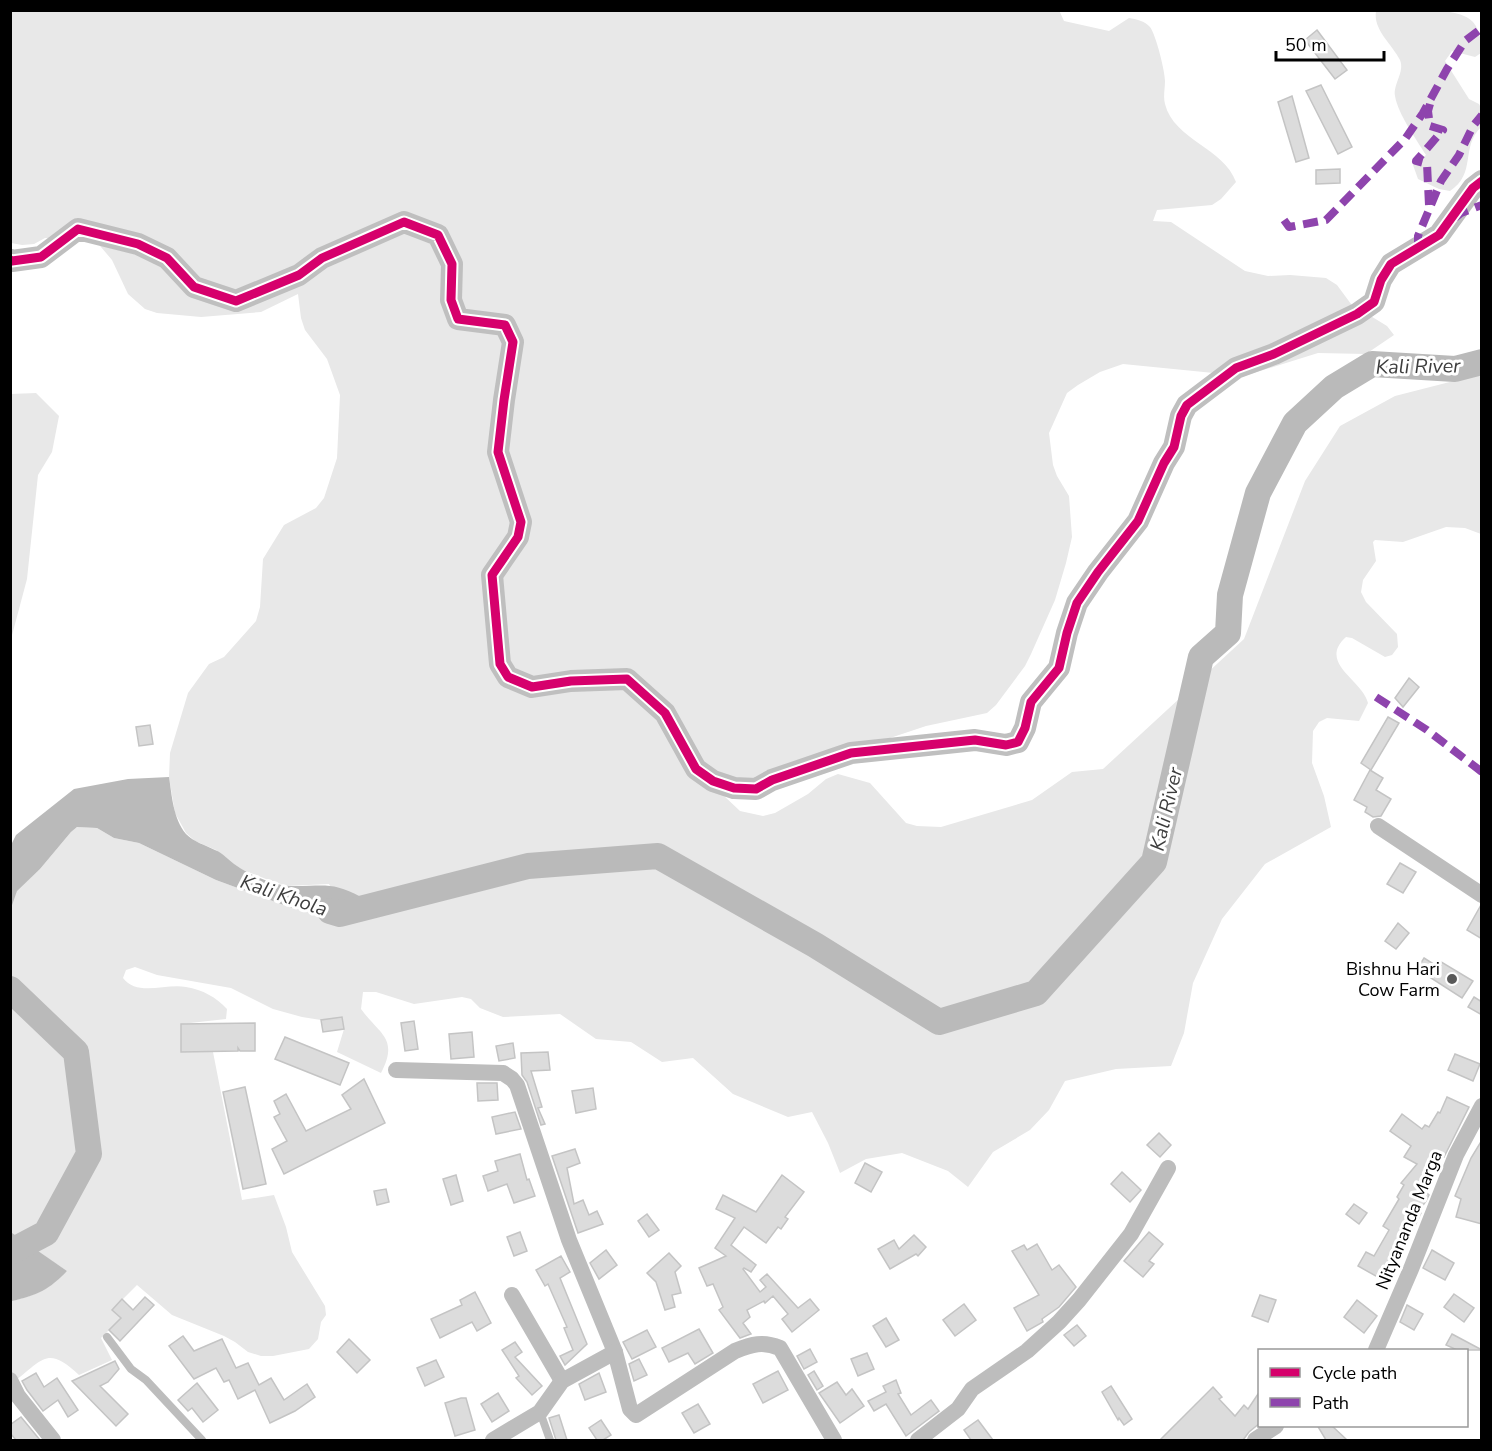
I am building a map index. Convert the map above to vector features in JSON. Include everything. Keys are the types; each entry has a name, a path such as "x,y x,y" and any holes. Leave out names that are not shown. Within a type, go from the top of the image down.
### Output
{"street":[{"path":"10,260 42,257 78,229 138,244 167,258 194,287 236,301 299,275 322,258 405,222 438,235 452,264 451,300 458,319 505,325 513,342 498,453 521,522 518,537 492,575 500,664 508,677 532,687 572,681 627,679 665,713 696,769 713,781 734,788 756,789 772,780 851,753 975,740 1006,745 1018,742 1025,728 1031,702 1059,668 1077,603 1104,563 1138,521 1164,463 1174,447 1180,416 1187,405 1236,368 1275,354 1357,314 1374,302 1381,280 1391,264 1439,235 1473,188 1482,181"},
{"path":"1378,826 1482,895"},
{"path":"396,1070 503,1072 512,1079 521,1095 529,1125 569,1240 615,1352 630,1409 636,1414 735,1351 752,1344 768,1343 780,1348 834,1440"},
{"name":"Nityananda Marga","path":"1376,1349 1456,1155 1482,1106"},
{"path":"918,1440 958,1409 972,1389 1027,1351 1059,1323 1131,1234 1168,1168"},
{"path":"512,1295 562,1381"},
{"path":"493,1440 540,1412 562,1381 615,1352"},
{"path":"10,1380 18,1396 53,1440"},
{"path":"1255,1440 1273,1427"}],"lane":[{"path":"107,1337 131,1369 146,1380 202,1440"},
{"path":"540,1412 550,1440"}],"shaded area":[{"path":"1059,10 1064,21 1109,31 1129,18 1148,25 1155,37 1162,62 1165,81 1164,101 1170,116 1188,136 1211,152 1230,170 1236,182 1221,199 1212,205 1157,210 1153,221 1171,222 1245,271 1268,276 1326,278 1337,285 1351,304 1387,326 1394,335 1366,354 1318,353 1244,376 1123,364 1100,372 1078,385 1067,393 1049,433 1053,465 1069,496 1072,537 1066,563 1055,600 1031,654 1025,666 996,705 987,713 926,726 722,794 740,811 763,816 775,813 808,794 826,779 838,774 870,783 906,823 941,827 1032,800 1072,772 1103,769 1244,639 1305,481 1340,426 1395,396 1481,374 1481,534 1465,528 1446,527 1403,542 1375,540 1373,542 1376,561 1363,580 1361,592 1366,602 1397,634 1398,647 1392,655 1385,657 1352,638 1346,637 1338,646 1336,655 1339,663 1368,703 1359,721 1327,718 1319,722 1313,731 1312,763 1324,796 1331,827 1265,864 1222,919 1193,983 1184,1033 1171,1066 1116,1069 1065,1081 1049,1110 1030,1130 993,1152 968,1187 948,1171 902,1153 866,1159 840,1173 812,1112 788,1117 733,1094 693,1058 662,1062 631,1042 596,1039 560,1014 503,1017 480,1008 471,999 462,997 414,1004 376,992 363,992 361,1009 388,1044 386,1061 381,1073 337,1052 344,1029 342,1017 321,1020 302,1017 273,1009 231,988 157,975 135,967 126,970 123,978 129,984 144,988 178,986 192,988 209,995 227,1009 226,1019 181,1024 181,1052 213,1052 242,1200 274,1195 286,1227 292,1252 325,1306 326,1315 321,1322 318,1339 309,1349 261,1356 248,1352 224,1336 172,1315 137,1285 112,1310 121,1318 101,1338 112,1360 79,1375 60,1360 46,1358 15,1381 11,1380 10,1301 41,1291 67,1271 11,1234 10,908 17,890 40,869 77,827 97,828 114,838 139,843 216,880 289,907 346,920 329,884 287,886 238,868 216,850 195,841 186,833 175,813 169,777 170,753 188,693 209,664 224,657 256,621 260,607 263,559 284,525 316,508 324,498 337,458 340,395 327,359 305,330 298,294 261,312 201,317 157,313 145,309 128,294 112,260 95,240 45,238 34,244 11,243 11,11"},
{"path":"1427,10 1454,13 1473,22 1477,29 1481,41 1481,53 1475,57 1452,51 1445,61 1469,99 1479,104 1481,108 1481,127 1471,143 1466,168 1458,184 1450,191 1439,189 1418,179 1413,165 1426,155 1397,103 1395,92 1401,64 1397,54 1380,31 1376,11"},
{"path":"36,393 59,416 52,452 38,475 27,579 11,639 11,394"}],"water":[{"path":"169,777 176,814 189,837 218,851 242,869 269,882 289,886 333,886 351,892 361,897 363,918 346,920 289,907 216,880 139,843 114,838 97,828 77,827 17,891 11,908 11,845 16,835 74,789 128,779"},
{"path":"12,1233 67,1271 42,1291 12,1301"}],"building":[{"path":"1317,30 1347,70 1335,79 1305,40"},
{"path":"1321,85 1352,147 1338,154 1306,91"},
{"path":"1292,96 1309,158 1296,162 1278,102"},
{"path":"1340,169 1340,183 1316,184 1316,170"},
{"path":"1409,678 1419,687 1403,707 1395,698"},
{"path":"1388,717 1399,723 1371,770 1361,763"},
{"path":"150,725 153,744 139,746 136,727"},
{"path":"1370,770 1383,778 1376,790 1391,799 1381,816 1373,817 1365,812 1367,807 1354,800"},
{"path":"1400,863 1416,872 1403,893 1387,884"},
{"path":"1482,905 1482,939 1467,930"},
{"path":"1398,923 1409,933 1396,949 1385,941"},
{"name":"Bishnu Hari Cow Farm","path":"1424,958 1435,965 1438,960 1473,981 1462,998 1417,969"},
{"path":"1474,997 1482,1002 1482,1015 1468,1007"},
{"path":"342,1017 344,1029 323,1032 321,1020"},
{"path":"414,1021 418,1049 405,1051 401,1023"},
{"path":"255,1023 255,1051 240,1051 238,1048 238,1051 181,1052 181,1024"},
{"path":"472,1032 474,1057 451,1059 449,1034"},
{"path":"285,1037 349,1063 340,1085 275,1059"},
{"path":"513,1043 515,1058 499,1061 496,1046"},
{"path":"548,1052 550,1070 531,1071 542,1107 538,1108 545,1124 541,1125 527,1082 522,1075 521,1053"},
{"path":"1455,1054 1480,1064 1473,1081 1448,1070"},
{"path":"364,1079 385,1123 284,1174 272,1149 287,1141 274,1117 280,1114 274,1101 286,1094 306,1131 351,1109 342,1095"},
{"path":"477,1083 497,1083 498,1100 478,1101"},
{"path":"245,1087 266,1184 243,1189 223,1092"},
{"path":"593,1088 596,1109 576,1113 572,1091"},
{"path":"1447,1097 1469,1107 1444,1157 1439,1154 1420,1187 1429,1195 1418,1212 1421,1213 1404,1249 1383,1280 1358,1266 1366,1252 1374,1256 1389,1230 1383,1226 1399,1199 1397,1197 1404,1185 1401,1183 1417,1164 1404,1157 1411,1146 1390,1131 1402,1114 1422,1129 1425,1125 1429,1127 1438,1112 1440,1113"},
{"path":"515,1112 521,1129 496,1134 492,1117"},
{"path":"1159,1133 1171,1145 1160,1157 1147,1145"},
{"path":"1482,1140 1482,1224 1456,1217 1461,1199 1455,1196 1471,1158"},
{"path":"575,1149 580,1163 567,1168 574,1204 583,1200 589,1215 597,1211 603,1224 578,1233 552,1156"},
{"path":"520,1154 527,1180 529,1179 535,1196 514,1203 507,1184 488,1191 483,1176 498,1171 495,1161"},
{"path":"865,1163 882,1172 871,1192 855,1183"},
{"path":"1122,1172 1141,1190 1130,1202 1111,1184"},
{"path":"456,1175 463,1201 451,1205 443,1179"},
{"path":"782,1175 804,1192 785,1217 788,1219 781,1229 778,1227 766,1243 744,1227 731,1245 756,1265 751,1272 743,1269 760,1292 766,1287 760,1280 767,1274 798,1308 810,1299 819,1310 792,1332 782,1319 788,1314 773,1296 765,1303 764,1301 747,1310 750,1317 743,1323 751,1334 740,1338 719,1310 723,1307 713,1284 707,1286 699,1268 726,1256 715,1248 735,1218 716,1209 723,1195 756,1212"},
{"path":"386,1189 389,1202 377,1205 374,1191"},
{"path":"1354,1204 1367,1213 1359,1224 1346,1214"},
{"path":"647,1214 659,1230 649,1237 638,1221"},
{"path":"520,1232 527,1251 514,1256 507,1237"},
{"path":"1149,1232 1163,1244 1149,1261 1154,1264 1143,1277 1124,1261"},
{"path":"914,1235 926,1247 918,1256 916,1254 890,1269 878,1249 894,1240 899,1249"},
{"path":"1037,1244 1052,1270 1059,1265 1076,1287 1059,1307 1042,1319 1043,1322 1027,1331 1014,1308 1039,1295 1012,1251 1024,1245 1027,1250"},
{"path":"606,1250 617,1265 599,1279 590,1263"},
{"path":"1432,1250 1454,1263 1445,1280 1423,1268"},
{"path":"669,1253 681,1266 675,1272 681,1293 672,1295 675,1307 665,1310 656,1282 647,1273"},
{"path":"561,1256 570,1272 560,1278 587,1344 565,1365 560,1356 573,1350 564,1328 567,1327 548,1284 545,1286 536,1270"},
{"path":"475,1292 491,1323 477,1331 472,1322 440,1338 431,1319 462,1305 460,1300"},
{"path":"1454,1294 1474,1308 1464,1322 1444,1307"},
{"path":"1260,1295 1276,1300 1268,1322 1252,1316"},
{"path":"145,1297 154,1305 120,1341 109,1330 121,1318 112,1310 122,1299 133,1310"},
{"path":"1357,1300 1377,1316 1364,1333 1344,1317"},
{"path":"964,1304 976,1320 955,1336 943,1320"},
{"path":"1407,1305 1423,1314 1414,1330 1400,1322"},
{"path":"886,1318 899,1340 886,1347 873,1326"},
{"path":"1077,1325 1086,1336 1074,1346 1064,1335"},
{"path":"699,1329 713,1353 695,1364 688,1353 669,1362 662,1348"},
{"path":"647,1330 656,1347 632,1359 623,1342"},
{"path":"1452,1334 1482,1350 1455,1349 1446,1345"},
{"path":"183,1336 194,1351 222,1339 236,1368 248,1363 259,1385 271,1378 284,1400 307,1384 315,1397 295,1411 270,1423 255,1390 238,1399 229,1380 224,1382 216,1368 194,1379 169,1346"},
{"path":"349,1339 370,1360 357,1373 337,1352"},
{"path":"515,1342 522,1352 515,1357 542,1386 532,1395 516,1378 519,1376 502,1350"},
{"path":"810,1349 817,1362 804,1369 797,1356"},
{"path":"867,1353 874,1369 858,1376 851,1359"},
{"path":"639,1359 647,1375 634,1381 629,1364"},
{"path":"436,1360 444,1377 425,1386 417,1368"},
{"path":"115,1361 119,1369 108,1382 100,1386 128,1414 116,1426 72,1381"},
{"path":"778,1371 788,1390 763,1403 753,1384"},
{"path":"814,1371 823,1386 817,1390 808,1375"},
{"path":"36,1373 44,1387 57,1378 78,1410 68,1417 58,1400 43,1411 22,1381"},
{"path":"599,1373 606,1392 585,1400 579,1384"},
{"path":"896,1380 901,1393 898,1394 911,1415 931,1400 939,1411 906,1436 886,1404 874,1411 868,1401 886,1392 883,1386"},
{"path":"837,1382 846,1395 852,1389 864,1406 840,1423 819,1393"},
{"path":"197,1383 218,1410 203,1422 192,1408 188,1411 178,1400"},
{"path":"1111,1386 1132,1419 1124,1425 1119,1418 1118,1420 1102,1392"},
{"path":"1213,1387 1222,1397 1219,1399 1235,1416 1244,1405 1248,1409 1258,1394 1258,1425 1243,1440 1160,1440"},
{"path":"498,1393 509,1411 492,1422 481,1404"},
{"path":"466,1398 475,1430 455,1436 445,1403"},
{"path":"698,1404 710,1424 694,1433 682,1413"},
{"path":"559,1415 567,1440 556,1440 549,1418"},
{"path":"21,1417 40,1440 16,1440 10,1433 10,1425"},
{"path":"601,1420 611,1435 603,1440 597,1440 589,1428"},
{"path":"978,1420 993,1440 971,1440 964,1430"},
{"path":"1318,1427 1333,1427 1347,1440 1326,1440"}],"waterway":[{"name":"Kali River","path":"330,911 340,914 528,866 658,856 815,945 939,1022 1036,993 1154,862 1201,657 1228,633 1230,595 1258,493 1295,423 1334,387 1372,364 1455,369 1482,362"},
{"name":"Kali Khola","path":"10,989 76,1052 89,1154 46,1233 10,1252"}],"marked path":[{"path":"1284,220 1289,227 1326,220 1405,139 1465,41 1482,28"},
{"path":"1429,205 1427,164 1416,161 1443,130 1430,126 1428,111 1430,104"},
{"path":"1418,248 1418,236 1441,181 1459,155 1473,126 1482,115"},
{"path":"1455,218 1461,213 1482,205"},
{"path":"1376,697 1427,730 1482,772"}],"cycle path":[{"path":"10,260 41,257 78,229 138,244 167,258 194,287 236,301 299,275 322,258 404,222 438,235 452,264 451,300 458,319 505,325 513,342 498,452 521,522 518,537 492,575 500,664 508,677 532,687 571,681 627,679 665,713 696,769 713,781 734,788 756,789 772,780 851,753 975,740 1006,745 1018,742 1025,728 1031,702 1059,668 1077,603 1138,521 1164,463 1174,447 1181,416 1187,405 1236,368 1274,354 1357,314 1374,302 1381,280 1391,264 1439,235 1473,188 1482,181"}],"place":[{"name":"Bishnu Hari Cow Farm","path":"1452,979"}]}
